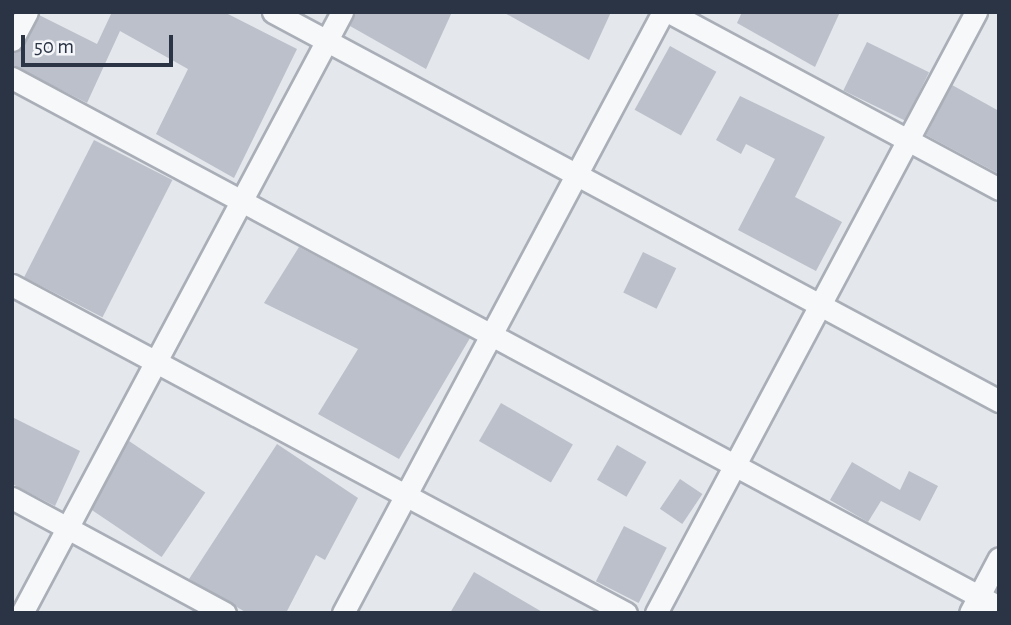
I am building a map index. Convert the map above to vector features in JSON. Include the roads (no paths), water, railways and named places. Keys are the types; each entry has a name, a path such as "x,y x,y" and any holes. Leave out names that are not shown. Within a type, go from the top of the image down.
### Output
{"street":[{"path":"12,40 27,12"},
{"path":"273,12 999,401"},
{"path":"22,613 342,12"},
{"path":"342,613 663,12"},
{"path":"669,12 999,189"},
{"path":"656,613 976,12"},
{"path":"12,78 735,466 974,604 999,607"},
{"path":"12,285 626,613"},
{"path":"12,499 225,613"},
{"path":"974,604 999,558"}]}
